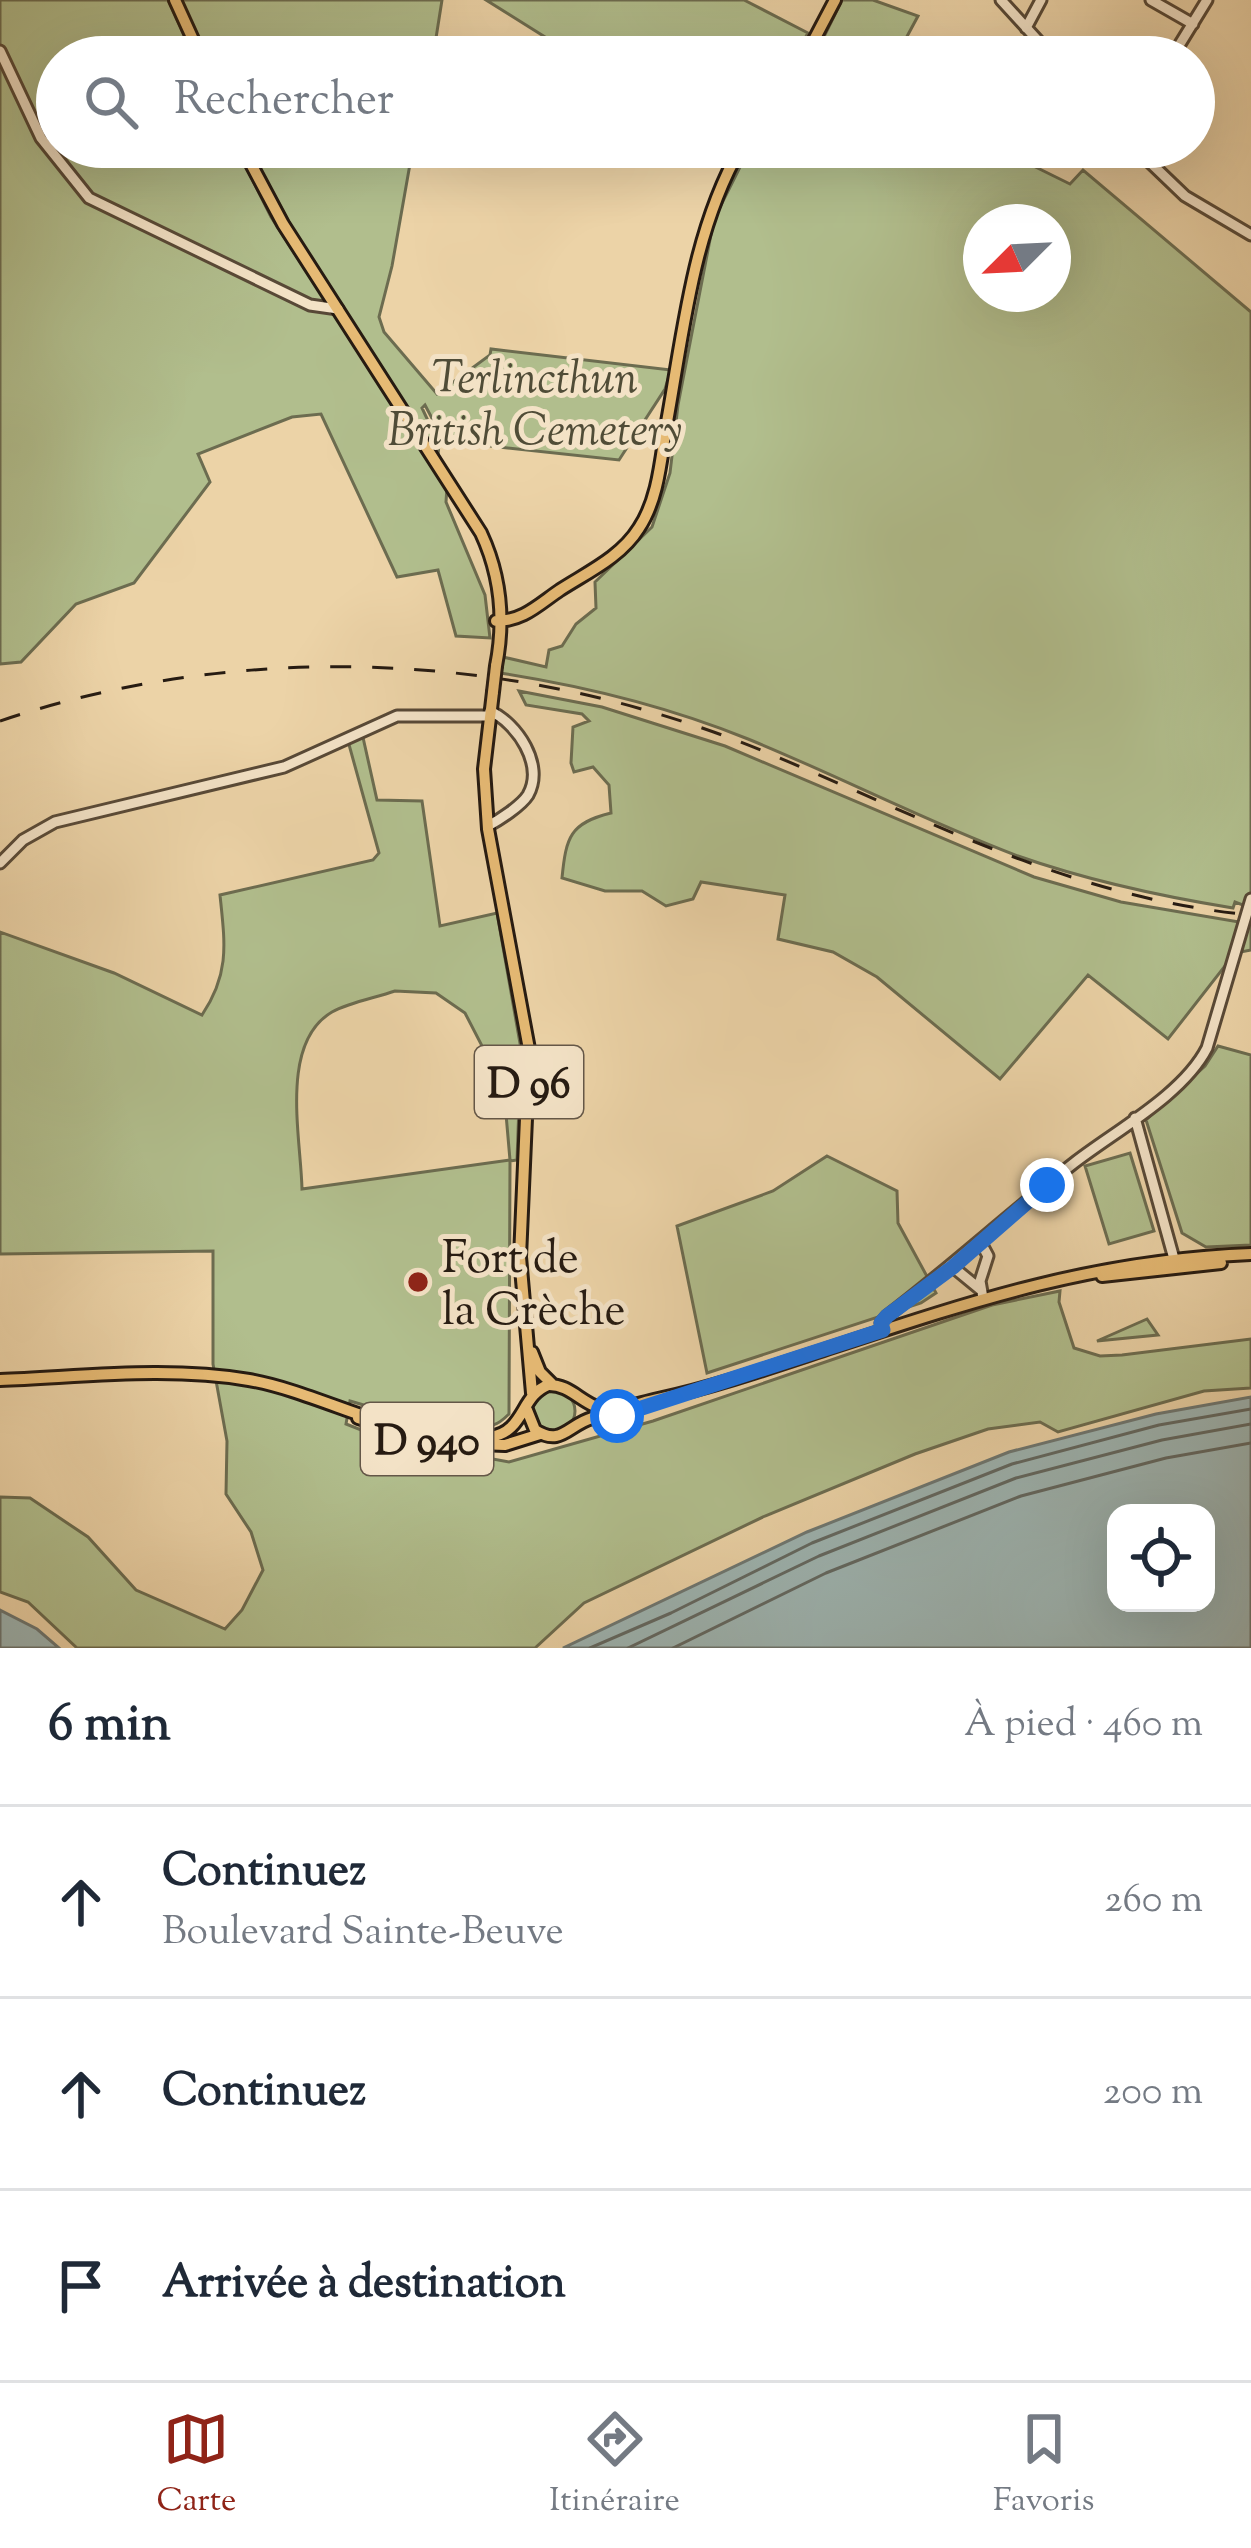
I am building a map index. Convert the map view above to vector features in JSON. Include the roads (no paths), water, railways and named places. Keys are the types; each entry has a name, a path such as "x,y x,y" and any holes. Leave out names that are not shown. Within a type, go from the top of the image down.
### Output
{"main road":[{"path":"175,0 191,36"},
{"path":"816,36 835,0"},
{"name":"D 96","path":"253,168 491,556 498,621 484,776 488,826 529,1058 521,1282 529,1402"},
{"path":"498,621 522,618 596,568 632,539 650,506 703,234 730,168"},
{"path":"497,603 537,606"},
{"path":"666,1397 631,1412 597,1417 557,1438 540,1434 530,1423 529,1402 541,1387 552,1384 608,1409 718,1385 982,1294 1088,1271 1251,1257"},
{"name":"D 96","path":"521,1282 532,1351 538,1369 552,1384"},
{"name":"D 940","path":"0,1380 202,1375 258,1382 422,1432 477,1438 507,1431 529,1402"},
{"path":"576,1397 580,1413 576,1426"},
{"name":"D 940","path":"319,1401 390,1431 424,1439 497,1446 540,1434"}],"street":[{"path":"1001,0 1033,36"},
{"path":"1026,28 1041,0"},
{"path":"1151,0 1193,24"},
{"path":"1185,36 1207,0"},
{"path":"0,51 36,129"},
{"path":"62,168 89,198 310,305 338,309"},
{"path":"1156,168 1185,196 1251,235"},
{"path":"0,863 22,840 55,822 284,767 392,717 490,714 519,733 532,778 524,800 488,826"},
{"path":"883,1330 881,1323 887,1316 1186,1076 1204,1053 1251,899"},
{"path":"1135,1118 1175,1263"},
{"path":"982,1243 988,1256 980,1281 982,1294"},
{"path":"953,1267 982,1294"}],"water":[{"path":"1251,1397 1251,1648 563,1648 807,1532 1009,1452 1156,1414"},
{"path":"0,1610 37,1629 59,1648 0,1648"}],"railway":[{"path":"0,721 94,694 190,677 287,668 384,668 481,676 577,693 671,718 1061,874 1185,906 1251,915"}],"place":[{"name":"Fort de la Crèche","path":"418,1282"}],"park label":[{"name":"Terlincthun British Cemetery","path":"535,402"}]}
